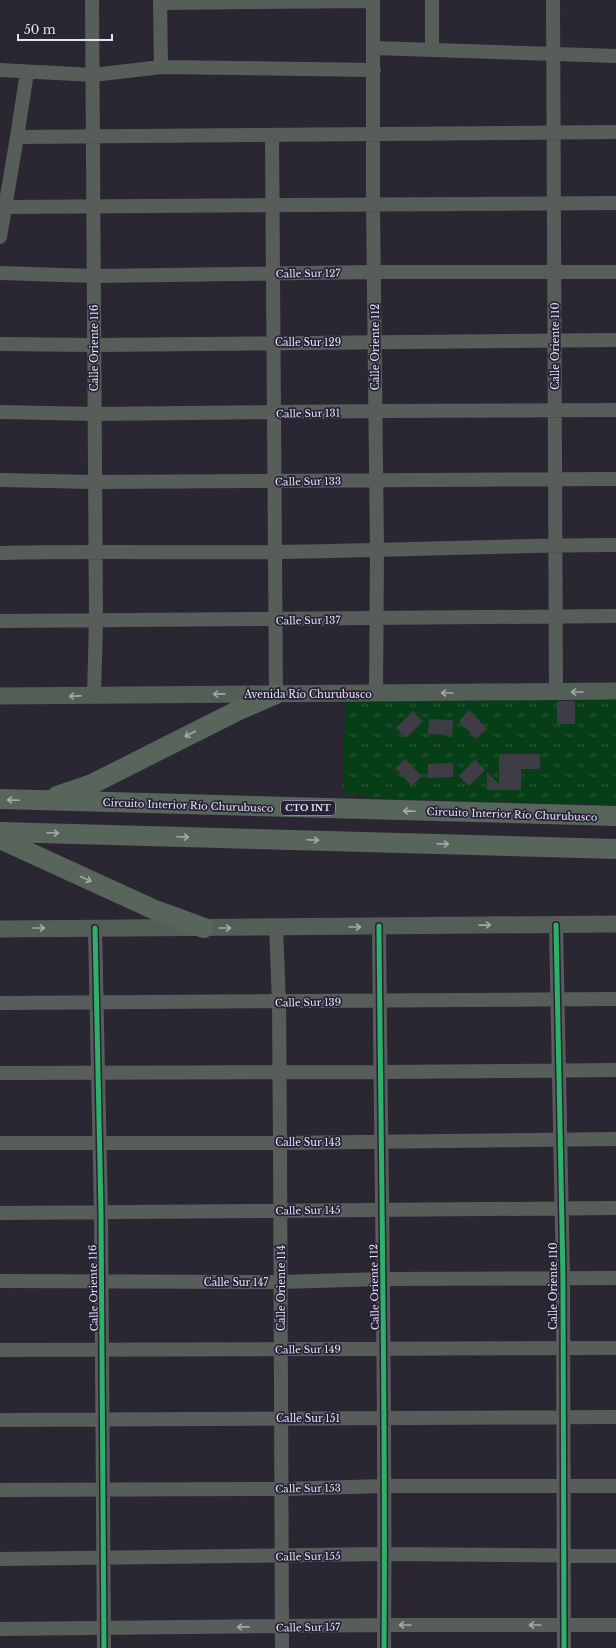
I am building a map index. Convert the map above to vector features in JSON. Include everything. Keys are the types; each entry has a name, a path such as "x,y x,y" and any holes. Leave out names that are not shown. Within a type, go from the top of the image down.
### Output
{"highway":[{"path":"41,800 75,791 92,784 239,710 276,694"},
{"name":"Circuito Interior Río Churubusco","path":"0,799 616,816"},
{"path":"0,832 616,849"},
{"path":"0,839 155,910 204,928"}],"main road":[{"name":"Avenida Río Churubusco","path":"0,696 616,692"},
{"path":"0,928 204,928 616,924"}],"street":[{"name":"Calle Oriente 116","path":"92,0 96,551 94,695"},
{"path":"161,67 160,1 373,0"},
{"name":"Calle Oriente 112","path":"373,0 373,204 376,342 377,550 376,693"},
{"path":"432,0 432,50"},
{"name":"Calle Oriente 110","path":"553,0 556,692"},
{"path":"374,48 616,56"},
{"path":"0,70 93,75 161,67 374,70"},
{"path":"0,237 5,207 5,178 17,137 27,72"},
{"path":"17,137 616,132"},
{"path":"272,135 276,694"},
{"path":"5,207 616,203"},
{"name":"Calle Sur 127","path":"0,273 94,276 375,272 616,272"},
{"name":"Calle Sur 129","path":"0,344 94,345 273,342 616,340"},
{"name":"Calle Sur 131","path":"0,412 94,414 616,410"},
{"name":"Calle Sur 133","path":"0,480 95,482 616,479"},
{"path":"0,553 96,551 275,552 556,545 616,545"},
{"name":"Calle Sur 137","path":"0,621 275,620 616,616"},
{"name":"Calle Oriente 110","path":"556,925 563,1278 562,1486 564,1648"},
{"name":"Calle Oriente 112","path":"379,926 381,1209 384,1348 384,1648"},
{"name":"Calle Oriente 114","path":"276,927 280,1142 282,1648"},
{"name":"Calle Oriente 116","path":"95,928 98,1003 101,1212 104,1648"},
{"name":"Calle Sur 139","path":"0,1003 616,999"},
{"path":"0,1073 279,1073 616,1070"},
{"name":"Calle Sur 143","path":"0,1143 381,1142 616,1139"},
{"name":"Calle Sur 145","path":"0,1213 616,1208"},
{"name":"Calle Sur 147","path":"0,1282 281,1282 383,1279 616,1278"},
{"name":"Calle Sur 149","path":"0,1350 616,1348"},
{"name":"Calle Sur 151","path":"0,1420 616,1417"},
{"name":"Calle Sur 153","path":"0,1490 282,1489 384,1486 616,1486"},
{"name":"Calle Sur 155","path":"0,1559 282,1557 384,1554 616,1556"},
{"name":"Calle Sur 157","path":"0,1629 384,1625 616,1625"}],"green space":[{"path":"616,699 616,805 364,798 364,795 343,794 345,701 575,701"}],"building":[{"path":"557,701 575,701 575,724 557,724"},
{"path":"469,710 487,729 476,739 459,721"},
{"path":"413,711 423,721 406,738 396,728"},
{"path":"429,719 453,720 452,735 428,734"},
{"path":"499,754 540,754 540,769 521,769 521,790 487,790 487,772 499,784"},
{"path":"405,759 422,776 412,786 395,768"},
{"path":"475,759 485,770 469,786 459,776"},
{"path":"453,763 453,777 428,778 428,764"}],"cycle path":[{"path":"556,925 563,1278 564,1648"},
{"path":"379,926 384,1377 384,1648"},
{"path":"95,928 101,1213 104,1648"}]}
